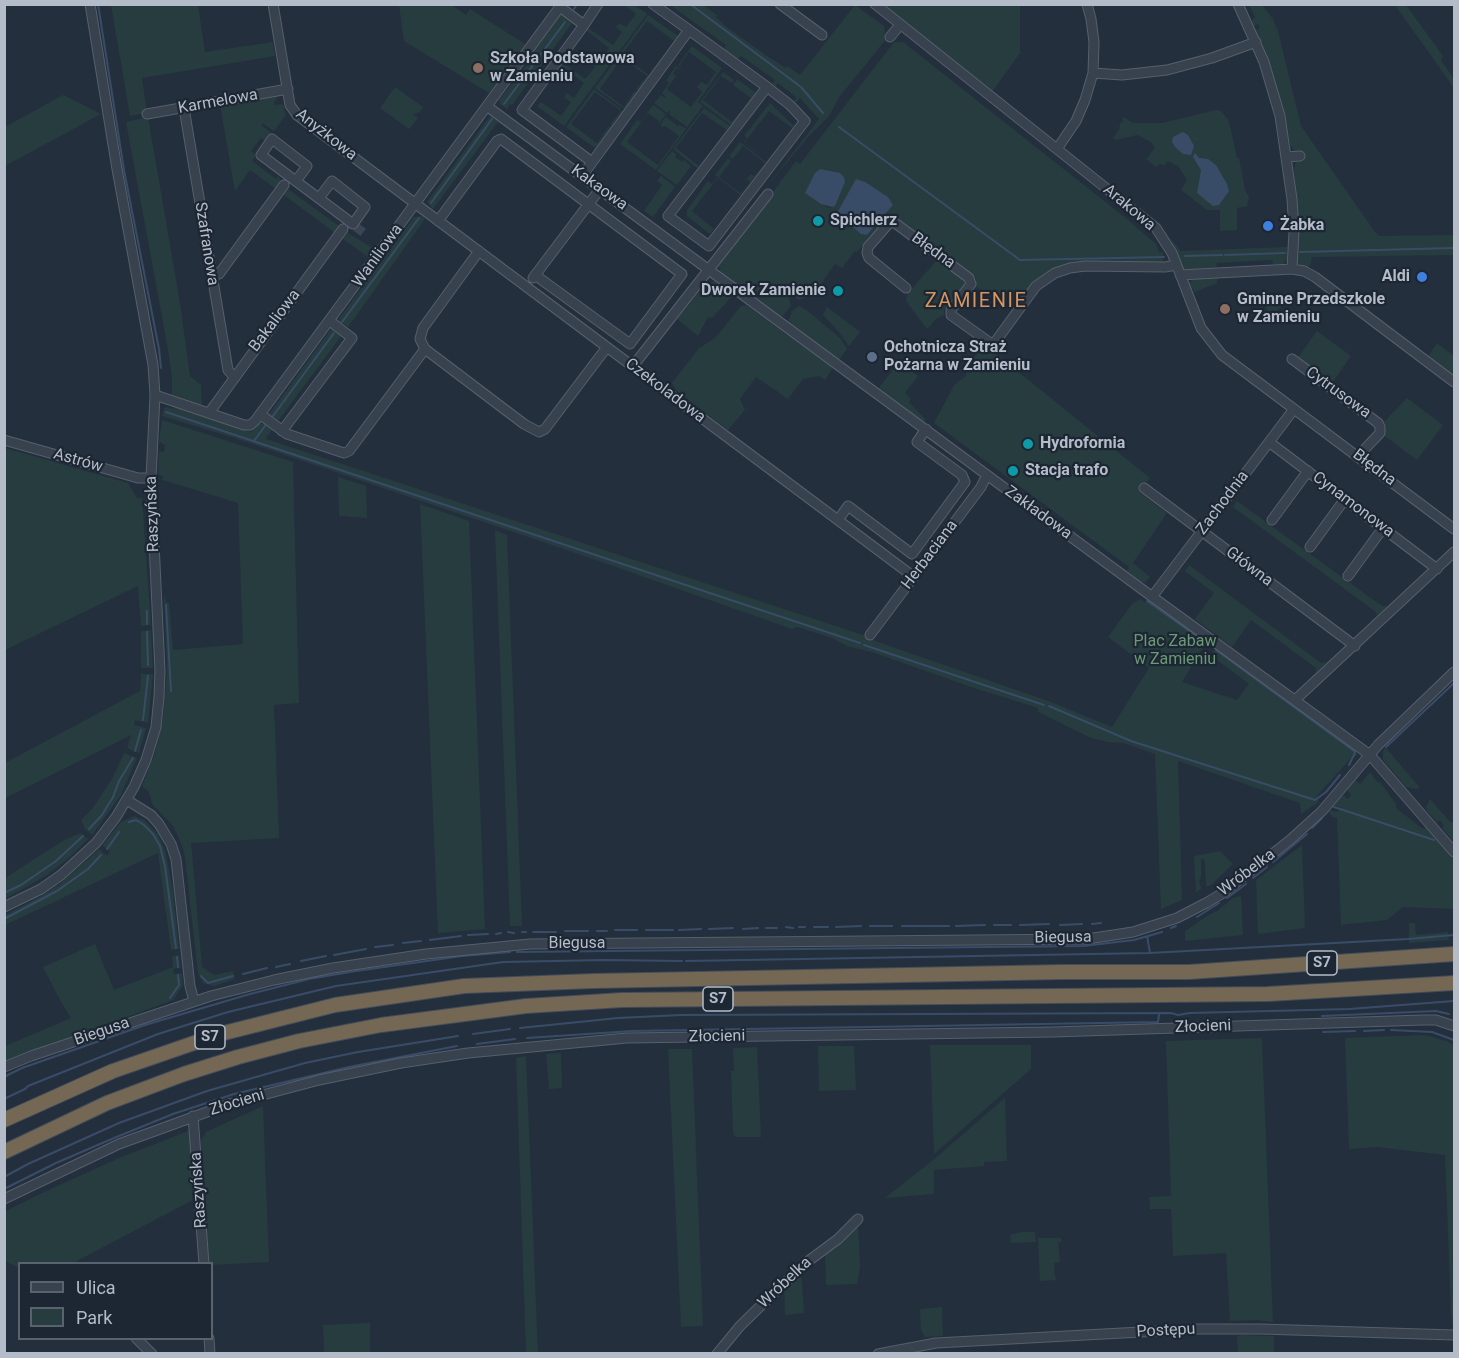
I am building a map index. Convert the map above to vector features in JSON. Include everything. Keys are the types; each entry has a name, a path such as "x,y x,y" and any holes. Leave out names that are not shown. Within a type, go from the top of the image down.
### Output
{"highway":[{"name":"S7","path":"4,1119 113,1071 220,1034 335,1005 397,994 464,986 593,981 1062,972 1189,972 1455,954"},
{"name":"S7","path":"4,1152 107,1103 184,1074 238,1057 299,1041 372,1027 526,1006 622,1000 1268,994 1455,983"}],"street":[{"name":"Raszyńska","path":"4,907 41,889 81,858 104,832 127,800 150,747 156,727 159,697 159,638 151,478 155,395 153,364 117,169 90,4"},
{"name":"Anyżkowa","path":"273,4 290,105 297,115 416,204"},
{"path":"592,162 522,110 598,4"},
{"path":"633,366 708,269 763,189 805,122 790,105 767,87 653,4"},
{"path":"780,4 822,35"},
{"name":"Arakowa","path":"874,4 1156,228 1166,242 1178,270"},
{"path":"1057,149 1076,121 1093,74 1094,42 1087,4"},
{"path":"1238,4 1256,42 1276,101 1287,157 1294,231 1292,269"},
{"path":"561,6 584,25"},
{"name":"Waniliowa","path":"261,415 561,6"},
{"path":"890,37 900,25"},
{"path":"582,176 689,30"},
{"path":"1093,74 1122,75 1167,70 1212,58 1256,42"},
{"path":"657,231 767,87"},
{"name":"Karmelowa","path":"147,114 288,89"},
{"name":"Kakaowa","path":"488,107 708,269"},
{"name":"Szafranowa","path":"184,108 228,370 234,377"},
{"path":"540,145 550,131"},
{"path":"296,181 308,166 272,139 261,155 296,181 318,198 354,225 365,207 332,181 318,198"},
{"path":"438,220 497,141 501,140 681,272 681,277 630,344 535,275"},
{"path":"1287,157 1300,156"},
{"path":"212,276 219,274 281,188"},
{"path":"526,287 600,189"},
{"path":"668,216 709,246 763,189"},
{"name":"Czekoladowa","path":"416,204 914,576"},
{"name":"Błędna","path":"906,288 869,258 867,253 868,247 891,222 969,278 971,284 951,310 951,315 993,345 1036,286 1055,273 1085,266 1165,267 1178,270 1201,328 1231,363 1455,529"},
{"name":"Bakaliowa","path":"209,413 343,229"},
{"path":"480,252 423,328 420,339 425,349 534,430 542,432 551,422 603,344 609,330"},
{"name":"Zakładowa","path":"708,269 1152,597 1370,754 1455,852"},
{"path":"1178,270 1292,269 1304,271 1455,382"},
{"path":"658,307 671,317"},
{"path":"282,431 352,338 330,321"},
{"path":"155,395 244,425 250,425 261,415 282,431 344,453 349,451 425,349"},
{"name":"Cytrusowa","path":"1292,359 1378,423 1380,433 1358,456"},
{"name":"Zachodnia","path":"1152,597 1294,409"},
{"path":"838,520 848,506 912,554 965,482 962,475 917,442 926,429"},
{"name":"Astrów","path":"4,440 138,478 151,478"},
{"name":"Cynamonowa","path":"1269,442 1437,569"},
{"path":"1272,520 1308,471"},
{"name":"Herbaciana","path":"870,635 981,487 987,475"},
{"name":"Główna","path":"1144,488 1355,646"},
{"path":"1310,547 1345,499"},
{"path":"1348,576 1383,528"},
{"path":"879,550 889,536"},
{"path":"1295,700 1455,552"},
{"name":"Wróbelka","path":"1165,922 1223,893 1290,840 1322,811 1378,744 1455,672"},
{"path":"127,800 151,815 171,844 176,859 190,986 194,1001"},
{"name":"Biegusa","path":"4,1067 194,1001 274,980 372,961 492,947 572,944 1087,939 1127,934 1165,922"},
{"name":"Złocieni","path":"4,1199 119,1144 193,1116 277,1090 391,1065 451,1055 627,1038 1053,1032 1404,1020 1436,1020 1455,1026"},
{"name":"Raszyńska","path":"193,1116 204,1262"},
{"name":"Wróbelka","path":"717,1353 740,1326 788,1279 858,1219"},
{"name":"Postępu","path":"878,1353 936,1343 1197,1329 1455,1335"},
{"path":"138,1340 152,1353"}],"green space":[{"path":"111,5 198,5 205,52 273,42 275,56 142,78 147,113 130,116"},
{"name":"Szkoła Podstawowa w Zamieniu","path":"399,5 452,5 466,15 470,9 525,44 489,93 404,41"},
{"path":"624,5 634,5 647,14 564,126 537,106 541,102 561,116 571,102 564,98 567,93 574,98 584,83 560,65 562,62 585,79 595,67 590,63 593,58 599,62 609,48 586,30 588,28 613,45 622,32 616,27 619,23 626,27 636,14"},
{"path":"670,5 703,5 717,15 716,17 724,25 750,44 800,75 855,5 884,26 885,35 888,37 840,96 829,116 808,137 765,189 819,119 800,98 794,104 796,97 778,83 774,88 771,86 775,80 741,56 736,61 723,51 726,45"},
{"path":"883,5 1020,5 1020,53 992,92"},
{"path":"1249,5 1262,5 1273,19 1301,126 1375,232 1379,236 1454,235 1454,255 1312,257 1308,268 1297,263 1299,251 1296,251 1297,217 1294,168 1296,162 1301,160 1290,145 1283,112 1255,31 1260,28 1258,24 1253,27 1250,22 1255,17"},
{"path":"1395,5 1406,5 1443,56 1441,60 1454,79 1454,88"},
{"path":"561,13 573,22 507,109 500,104 499,100 529,62 526,60"},
{"path":"648,15 678,36 674,41 647,21 623,53 650,74 621,52"},
{"path":"894,42 903,42 1127,219 1156,244 1159,252 1163,253 1163,264 1053,271 1034,282 1014,307 1002,298 999,302 975,286 976,278 891,214 842,268 835,264 814,294 799,300 792,295 789,298 791,306 782,317 764,307 753,296 722,274 718,266 720,260 796,161 800,164","holes":["820,169 845,181 835,206 829,208 805,193","857,179 876,190 893,205 867,235 837,213"]},
{"path":"692,46 722,68 698,102 703,106 687,127 669,114 671,110 667,113 654,103 661,95 666,97 662,93 669,83 666,80 676,66 685,72 677,68 673,74 676,76 667,89 691,107 702,92 697,87 701,82 707,85 716,72 689,52 680,65 686,71 678,65"},
{"path":"620,54 649,75 638,90 636,89 647,76 622,58 600,89 624,107 634,91 637,92 624,109 595,88"},
{"path":"723,72 734,80 732,83 721,76 703,100 732,122 751,98 733,85 737,79 756,93 731,125 700,102"},
{"path":"395,87 423,107 420,112 413,114 418,118 409,129 380,108"},
{"path":"594,89 623,111 612,125 610,124 621,111 595,92 571,124 597,143 609,126 611,127 595,148 566,127"},
{"path":"63,95 101,114 5,166 5,127"},
{"path":"276,95 277,100 274,101 274,105 283,104 286,115 274,131 262,123 261,125 272,133 266,142 261,138 251,151 256,155 252,161 276,179 278,176 281,181 276,189 250,170 235,191 220,105"},
{"path":"770,103 794,126 792,128 769,111 745,142 767,160 744,142 747,138 744,136"},
{"path":"653,105 666,114 659,124 659,121 648,113 627,142 658,165 679,136 660,125 666,117 686,129 656,170 620,144 637,120 641,122"},
{"path":"704,108 730,126 727,130 702,113 676,148 699,166 697,168 673,149"},
{"path":"1216,110 1221,111 1229,121 1245,190 1249,197 1247,206 1237,208 1237,230 1220,231 1220,210 1207,210 1181,190 1187,180 1178,166 1168,161 1164,166 1161,164 1156,167 1146,159 1155,148 1151,142 1137,135 1116,140 1113,138 1119,130 1120,123 1123,122 1123,117 1134,123 1162,123"},
{"path":"493,115 592,188 590,190 498,122 433,209 427,202"},
{"path":"148,117 180,303 190,376 201,385 202,406 172,396 172,376 167,344 126,122"},
{"path":"740,142 766,162 740,195 715,175 728,158 731,161 719,177 740,193 750,182 747,179 751,174 754,176 765,163 743,146 733,159 729,156"},
{"path":"672,151 676,154 675,157 691,166 677,185 657,171"},
{"path":"661,176 675,187 653,217 644,211 662,185 657,181"},
{"path":"716,179 692,211 714,229 710,234 687,216 687,210 708,181 712,184"},
{"path":"288,189 339,226 335,233 284,195"},
{"path":"422,216 425,219 348,327 338,320 414,217"},
{"path":"348,233 371,247 372,252 368,257 343,239"},
{"path":"1171,239 1181,251 1287,247 1287,259 1283,264 1273,264 1272,260 1217,263 1216,269 1185,270 1181,266"},
{"path":"937,260 964,279 965,285 944,310 944,315 936,319 927,329 906,301 907,294"},
{"path":"1217,277 1217,283 1195,292 1189,284 1194,278"},
{"path":"715,281 733,295 712,318 708,317 698,336 677,319 706,283"},
{"path":"1292,293 1282,305 1271,320 1261,294"},
{"path":"746,305 833,368 825,380 819,376 803,379 788,399 756,377 740,399 745,410 728,430 677,391 672,383 699,348 715,338 741,306"},
{"path":"799,306 841,339 847,349 838,361 787,324 792,311"},
{"path":"827,307 860,332 849,346 823,315"},
{"path":"332,328 342,335 278,421 269,414"},
{"path":"1317,331 1351,356 1332,383 1385,421 1407,398 1443,425 1417,460 1382,434 1382,430 1296,360"},
{"path":"1437,343 1454,356 1454,377 1428,356"},
{"path":"985,345 1150,478 1139,492 1167,513 1133,563 1150,577 1145,583 1137,580 1127,571 1129,567 934,423 954,385 966,376 967,365"},
{"path":"900,361 918,376 905,393 911,398 909,402 926,420 921,423 877,390"},
{"name":"Plac Zabaw w Zamieniu","path":"175,405 251,432 258,423 265,424 272,429 266,439 863,635 1051,702 1112,727 1149,668 1108,637 1132,604 1140,599 1145,602 1148,599 1197,634 1196,639 1204,645 1182,682 1237,700 1249,684 1216,659 1212,651 1217,649 1355,750 1357,756 1352,757 1316,797 1319,800 1317,803 1301,814 1300,803 1178,761 1182,900 1161,909 1155,754 1124,743 1107,742 1089,737 1038,712 1038,708 875,653 847,646 832,638 797,627 792,629 596,560 235,438 162,416 166,407 174,409"},
{"path":"162,420 293,462 299,703 274,705 279,838 191,843 202,967 214,975 233,971 235,979 214,986 203,983 198,974 182,845 173,826 153,805 148,791 142,786 154,756 163,719 167,670 164,596 166,602 169,603 173,650 243,644 238,503 163,480 163,476 158,474 159,451 164,452 165,445 159,442"},
{"path":"5,448 128,483 137,498 142,498 151,625 141,626 138,586 5,650"},
{"path":"338,477 366,486 367,518 339,516"},
{"path":"1237,501 1382,606 1388,606 1377,616 1376,612 1233,507"},
{"path":"420,504 469,521 485,929 438,933"},
{"path":"495,530 507,535 522,926 510,926"},
{"path":"1189,565 1321,663 1327,662 1316,672 1316,668 1251,620 1232,647 1195,619 1214,593 1185,571"},
{"path":"151,630 153,668 141,668 141,631"},
{"path":"141,674 153,674 148,723 135,720 134,725 146,728 139,753 127,748 131,735 5,798 5,763 140,691"},
{"path":"1385,748 1420,788 1406,787 1383,760"},
{"path":"124,753 137,758 121,795 92,835 85,829 81,820 92,809 112,779"},
{"path":"1370,772 1396,804 1396,808 1423,829 1427,826 1454,858 1454,909 1403,907 1387,920 1341,925 1337,818 1332,817 1328,811 1337,812 1341,808 1333,805 1343,795 1348,799 1351,795 1347,789 1355,780 1360,784"},
{"path":"1430,799 1451,823 1454,820 1454,842 1442,828 1444,826 1440,820 1437,822 1427,811 1426,807"},
{"path":"134,816 149,825 158,835 165,850 173,891 179,949 171,950 158,853 5,925 5,915 61,883 99,849 107,856 110,851 102,845 121,822"},
{"path":"81,833 88,839 70,857 47,875 5,899 5,878 64,840"},
{"path":"1302,845 1305,928 1258,934 1256,880"},
{"path":"1220,851 1233,864 1210,886 1206,886 1205,861 1201,858 1199,881 1201,888 1196,893 1194,856"},
{"path":"1241,896 1243,935 1185,941 1185,931 1233,898"},
{"path":"1409,923 1415,923 1416,935 1448,932 1449,940 1409,943"},
{"path":"95,944 114,990 173,967 172,956 179,955 181,968 173,969 174,974 182,973 183,985 173,1000 5,1062 5,1046 71,1018 43,967"},
{"path":"1425,1035 1447,1041 1454,1046 1454,1327 1451,1315 1445,1155 1377,1147 1349,1149 1345,1038"},
{"path":"1262,1038 1273,1322 1230,1321 1226,1253 1173,1256 1171,1209 1150,1209 1149,1197 1171,1196 1166,1041"},
{"path":"930,1045 1031,1045 1031,1069 934,1154"},
{"path":"818,1046 854,1046 856,1090 819,1091"},
{"path":"757,1047 761,1137 736,1137 733,1134 731,1071 734,1071 733,1048"},
{"path":"668,1049 692,1049 703,1326 681,1327"},
{"path":"561,1053 562,1088 549,1089 546,1054"},
{"path":"526,1056 538,1354 526,1353 516,1058"},
{"path":"1005,1098 1007,1161 984,1162 984,1166 934,1170 934,1194 885,1198 933,1160"},
{"path":"263,1106 269,1262 213,1265 213,1262 209,1262 201,1141 206,1132"},
{"path":"191,1130 193,1200 75,1262 18,1262 18,1268 5,1261 4,1212 119,1158"},
{"path":"858,1223 860,1267 857,1284 826,1285 825,1252"},
{"path":"1035,1232 1036,1242 1011,1243 1010,1235"},
{"path":"1038,1238 1061,1238 1061,1242 1058,1242 1060,1262 1054,1263 1057,1280 1040,1281"},
{"path":"801,1270 804,1313 785,1315 784,1286"},
{"path":"942,1307 943,1336 925,1337 921,1330 920,1309"},
{"path":"370,1323 370,1353 324,1353 323,1325"},
{"path":"1240,1335 1274,1336 1274,1353 1238,1353 1237,1337"}],"water":[{"path":"1183,132 1188,135 1194,146 1191,155 1183,154 1172,142 1173,137"},
{"path":"1195,153 1199,158 1208,159 1216,165 1227,184 1229,191 1219,205 1213,206 1197,193 1201,170 1193,157"},
{"path":"820,169 840,173 844,177 845,182 835,206 821,204 805,193 815,173"},
{"path":"856,179 888,197 893,205 867,235 861,234 837,213"}],"waterway":[{"path":"98,4 124,170 161,368"},
{"path":"574,9 577,4"},
{"path":"690,4 801,87 823,113"},
{"path":"504,104 565,22"},
{"path":"431,203 492,119"},
{"path":"839,127 1020,260 1164,257"},
{"path":"342,322 419,218"},
{"path":"1300,252 1454,248"},
{"path":"1225,255 1285,253"},
{"path":"1185,256 1222,255"},
{"path":"273,416 334,333"},
{"path":"166,412 860,643"},
{"path":"254,441 265,426"},
{"path":"1147,601 1195,635"},
{"path":"166,605 171,691"},
{"path":"147,611 147,624"},
{"path":"147,632 148,665"},
{"path":"864,645 1044,705"},
{"path":"1216,650 1354,751 1349,765"},
{"path":"143,720 148,676"},
{"path":"1386,747 1454,683"},
{"path":"1049,706 1131,741 1315,800 1326,792 1340,775"},
{"path":"135,751 141,730"},
{"path":"89,829 102,815 133,758"},
{"path":"1334,807 1434,840"},
{"path":"1312,828 1322,818"},
{"path":"129,822 136,820 144,825 160,846 165,866 176,948"},
{"path":"107,849 119,832"},
{"path":"1273,862 1307,834"},
{"path":"4,893 21,885 56,861 83,836"},
{"path":"4,919 57,891 88,869 101,855"},
{"path":"1253,878 1267,867"},
{"path":"1227,898 1246,884"},
{"path":"1197,917 1219,903"},
{"path":"1092,924 1101,923"},
{"path":"1020,925 1049,924"},
{"path":"1060,925 1082,924"},
{"path":"956,926 985,925"},
{"path":"994,925 1011,925"},
{"path":"836,927 861,926"},
{"path":"870,926 892,926"},
{"path":"902,926 949,926"},
{"path":"1171,928 1176,926"},
{"path":"786,927 793,928"},
{"path":"799,927 805,927"},
{"path":"814,927 828,927"},
{"path":"709,929 733,928"},
{"path":"743,929 758,928"},
{"path":"766,928 777,928"},
{"path":"679,930 701,929"},
{"path":"615,930 637,930"},
{"path":"646,930 673,930"},
{"path":"565,931 588,931"},
{"path":"597,931 607,931"},
{"path":"508,932 514,933"},
{"path":"533,932 556,932"},
{"path":"517,952 1083,946 1134,940 1162,932"},
{"path":"496,934 501,933"},
{"path":"468,935 488,934"},
{"path":"1147,936 1150,953 1454,935"},
{"path":"430,940 461,936"},
{"path":"403,943 421,941"},
{"path":"375,947 393,945"},
{"path":"334,955 366,949"},
{"path":"4,1077 22,1068 145,1025 309,979 462,956 510,952"},
{"path":"686,961 1150,953"},
{"path":"301,961 326,956"},
{"path":"177,957 178,967"},
{"path":"4,1099 28,1086 158,1034 228,1012 336,986 503,962 682,961"},
{"path":"276,967 290,964"},
{"path":"243,974 267,968"},
{"path":"170,998 179,985 178,975"},
{"path":"201,976 208,983 233,976"},
{"path":"520,1028 618,1018 681,1015 1171,1013 1178,1015 1349,1009 1454,1001"},
{"path":"1322,1016 1436,1011 1449,1014"},
{"path":"527,1038 632,1031 1158,1022 1159,1015"},
{"path":"473,1034 510,1029"},
{"path":"1364,1031 1384,1030"},
{"path":"1391,1030 1432,1032 1454,1040"},
{"path":"1323,1032 1355,1031"},
{"path":"4,1177 119,1123 207,1091 305,1063 458,1036"},
{"path":"477,1044 515,1039"},
{"path":"4,1189 114,1138 173,1114 234,1094 349,1067 457,1046"}],"tunnel":[{"path":"356,227 364,233"}],"place":[{"name":"Szkoła Podstawowa w Zamieniu","path":"478,68"},
{"name":"Spichlerz","path":"818,221"},
{"name":"Żabka","path":"1268,226"},
{"name":"Aldi","path":"1422,277"},
{"name":"Dworek Zamienie","path":"838,291"},
{"name":"Gminne Przedszkole w Zamieniu","path":"1225,309"},
{"name":"Ochotnicza Straż Pożarna w Zamieniu","path":"872,357"},
{"name":"Hydrofornia","path":"1028,444"},
{"name":"Stacja trafo","path":"1013,471"}],"district":[{"name":"ZAMIENIE","path":"976,302"}]}
